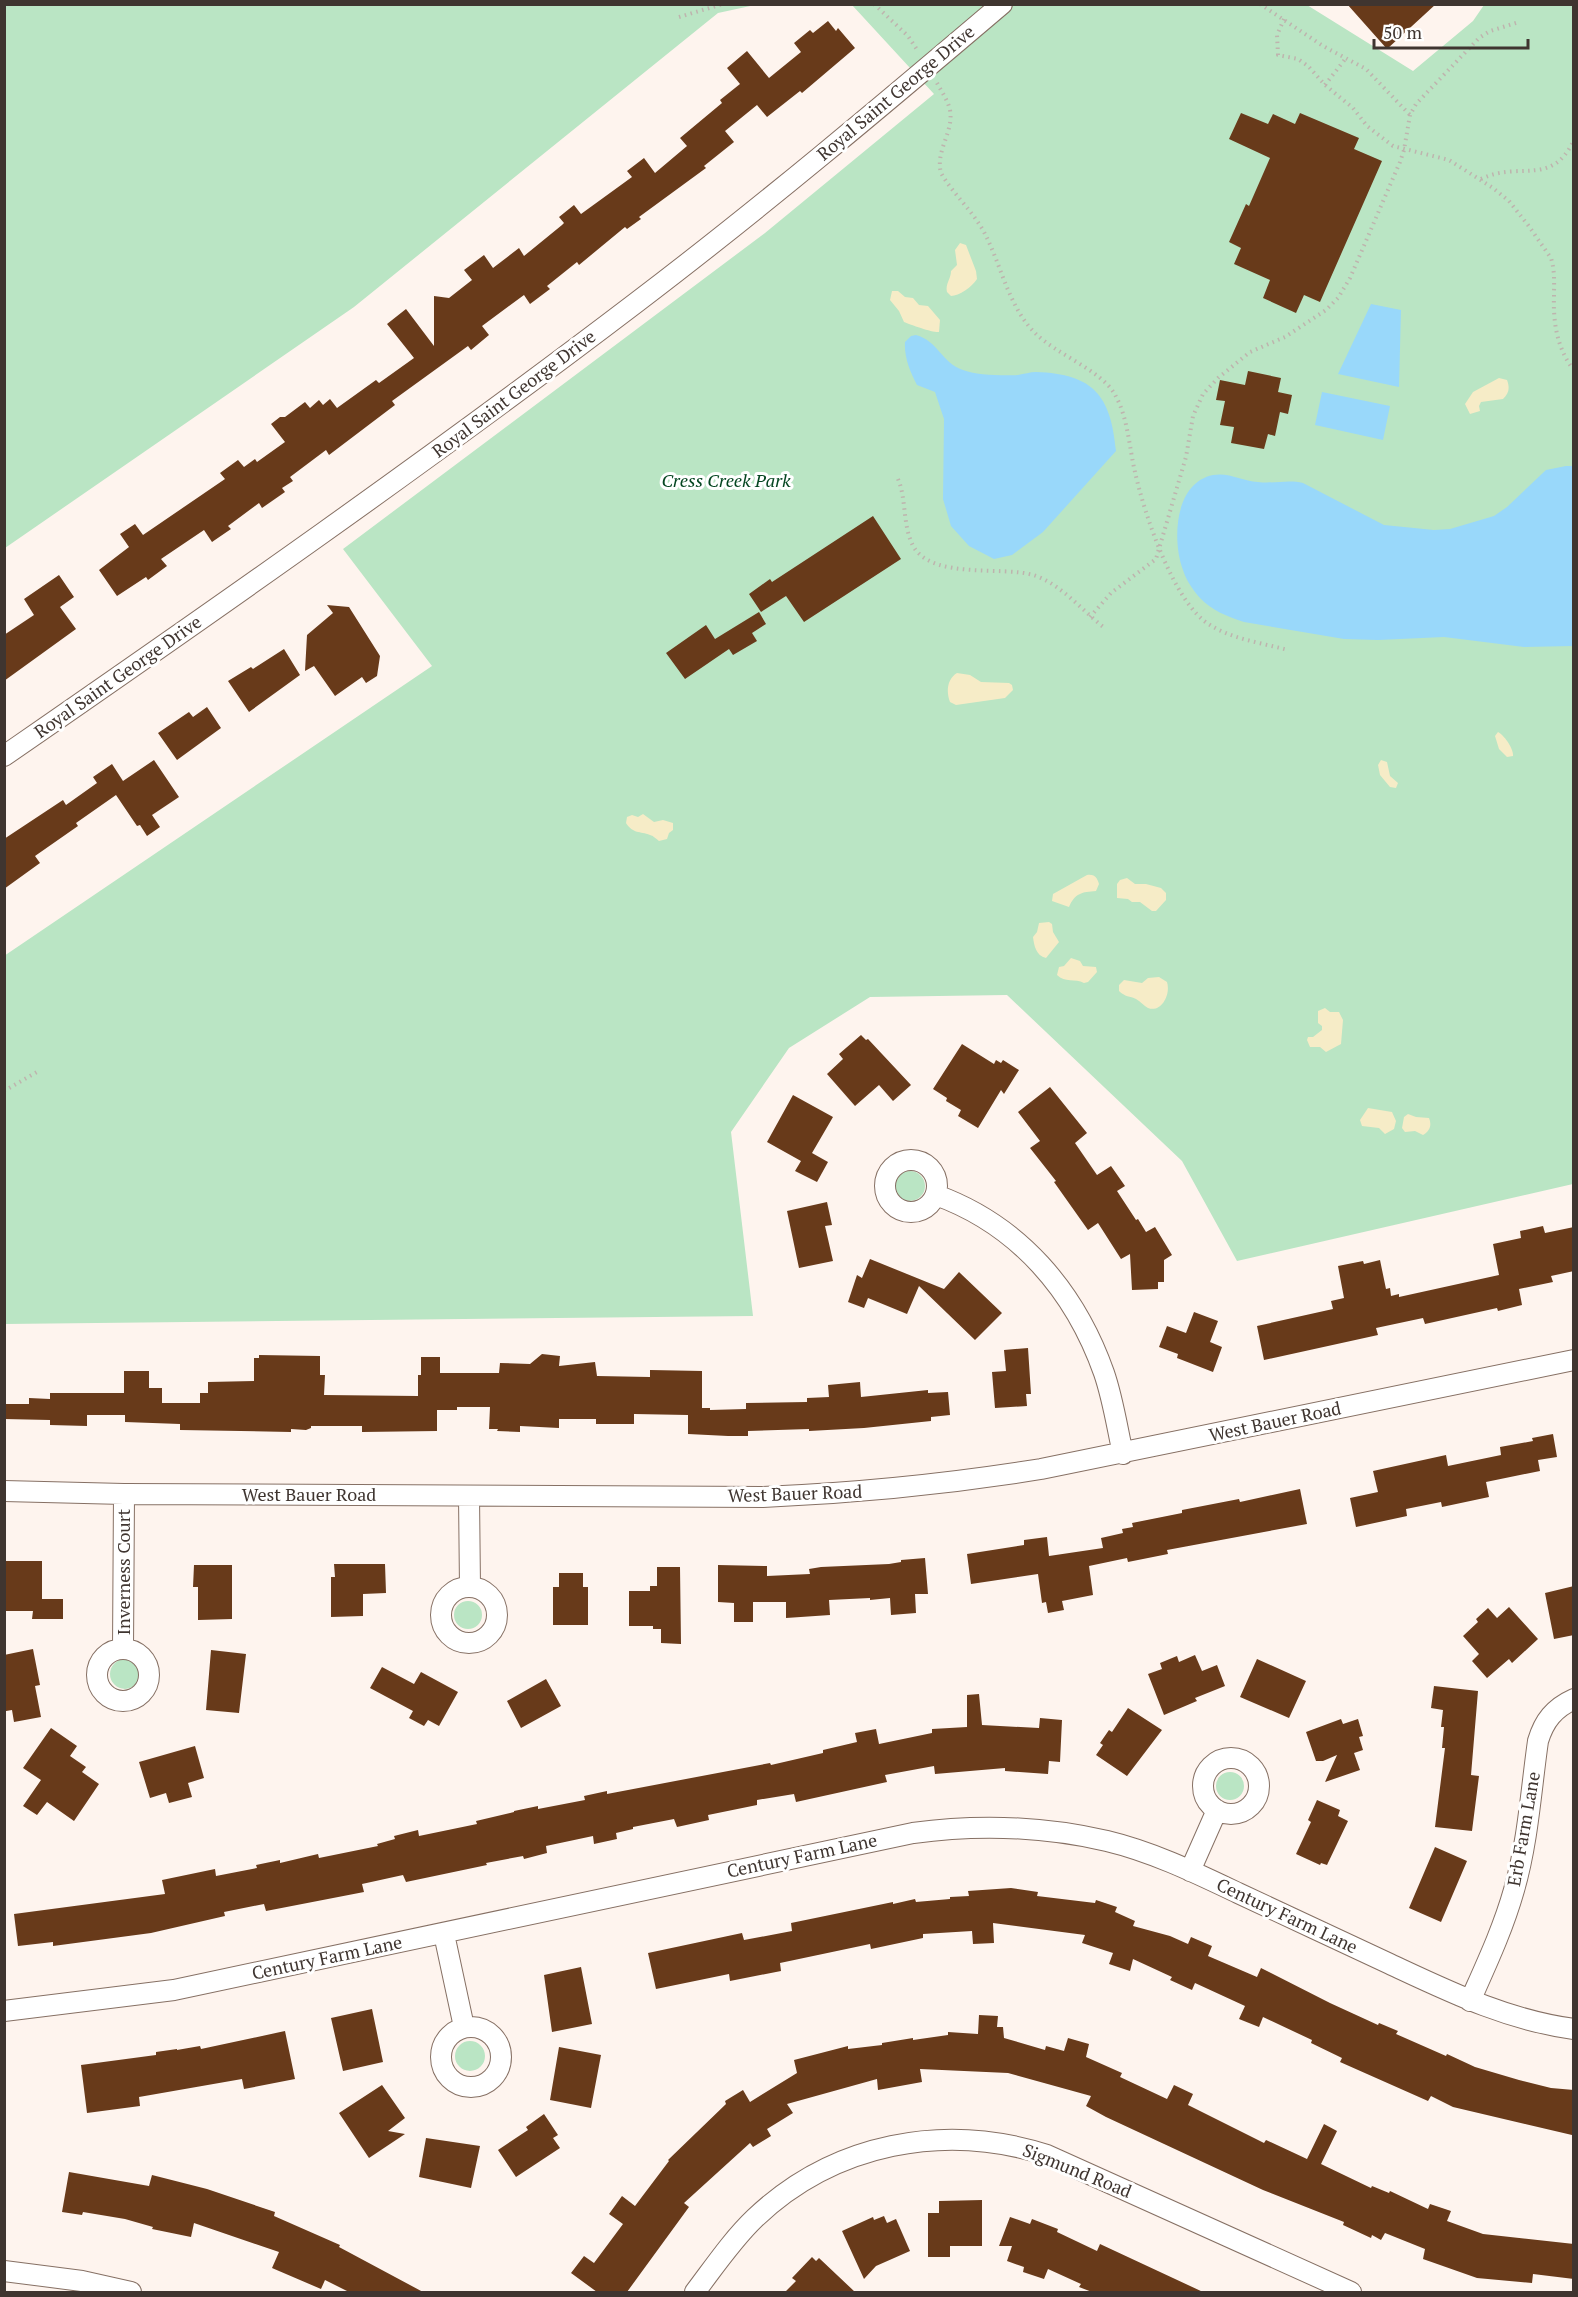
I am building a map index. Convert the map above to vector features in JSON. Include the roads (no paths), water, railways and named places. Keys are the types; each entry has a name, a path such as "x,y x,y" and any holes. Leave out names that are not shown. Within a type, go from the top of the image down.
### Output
{"street":[{"name":"Royal Saint George Drive","path":"4,756 427,459 630,308 852,131 1002,4"},
{"path":"936,1195 974,1210 1002,1228 1034,1256 1063,1291 1075,1309 1105,1375 1123,1454"},
{"name":"West Bauer Road","path":"4,1491 124,1494 764,1497 845,1493 961,1482 1123,1454 1574,1360"},
{"name":"Inverness Court","path":"123,1648 124,1494"},
{"path":"469,1496 470,1587"},
{"name":"Erb Farm Lane","path":"1470,2001 1502,1927 1515,1888 1524,1846 1538,1741 1542,1728 1562,1704 1574,1699"},
{"path":"1190,1871 1217,1810"},
{"name":"Century Farm Lane","path":"4,2011 174,1990 913,1833 978,1827 1060,1832 1140,1850 1470,2001 1524,2020 1574,2029"},
{"path":"444,1934 464,2028"},
{"name":"Sigmund Road","path":"695,2292 754,2219 792,2187 835,2163 882,2147 906,2142 955,2139 999,2143 1047,2155 1351,2292"},
{"path":"4,2271 82,2282 131,2292"}],"water":[{"path":"1371,304 1401,310 1399,387 1338,374"},
{"path":"916,335 930,342 950,362 963,370 998,375 1036,372 1072,377 1085,383 1104,402 1114,432 1116,451 1043,532 1012,555 994,559 969,546 951,526 943,499 944,419 935,392 917,385 905,353 905,342 911,336"},
{"path":"1322,392 1390,406 1383,440 1315,425"},
{"path":"1574,466 1573,646 1524,647 1444,637 1344,639 1244,622 1209,606 1192,588 1183,570 1177,529 1183,501 1190,489 1200,480 1213,475 1225,475 1258,482 1303,483 1384,525 1434,530 1450,529 1494,516 1507,507 1546,470"}],"park label":[{"name":"Cress Creek Park","path":"726,481"}]}
